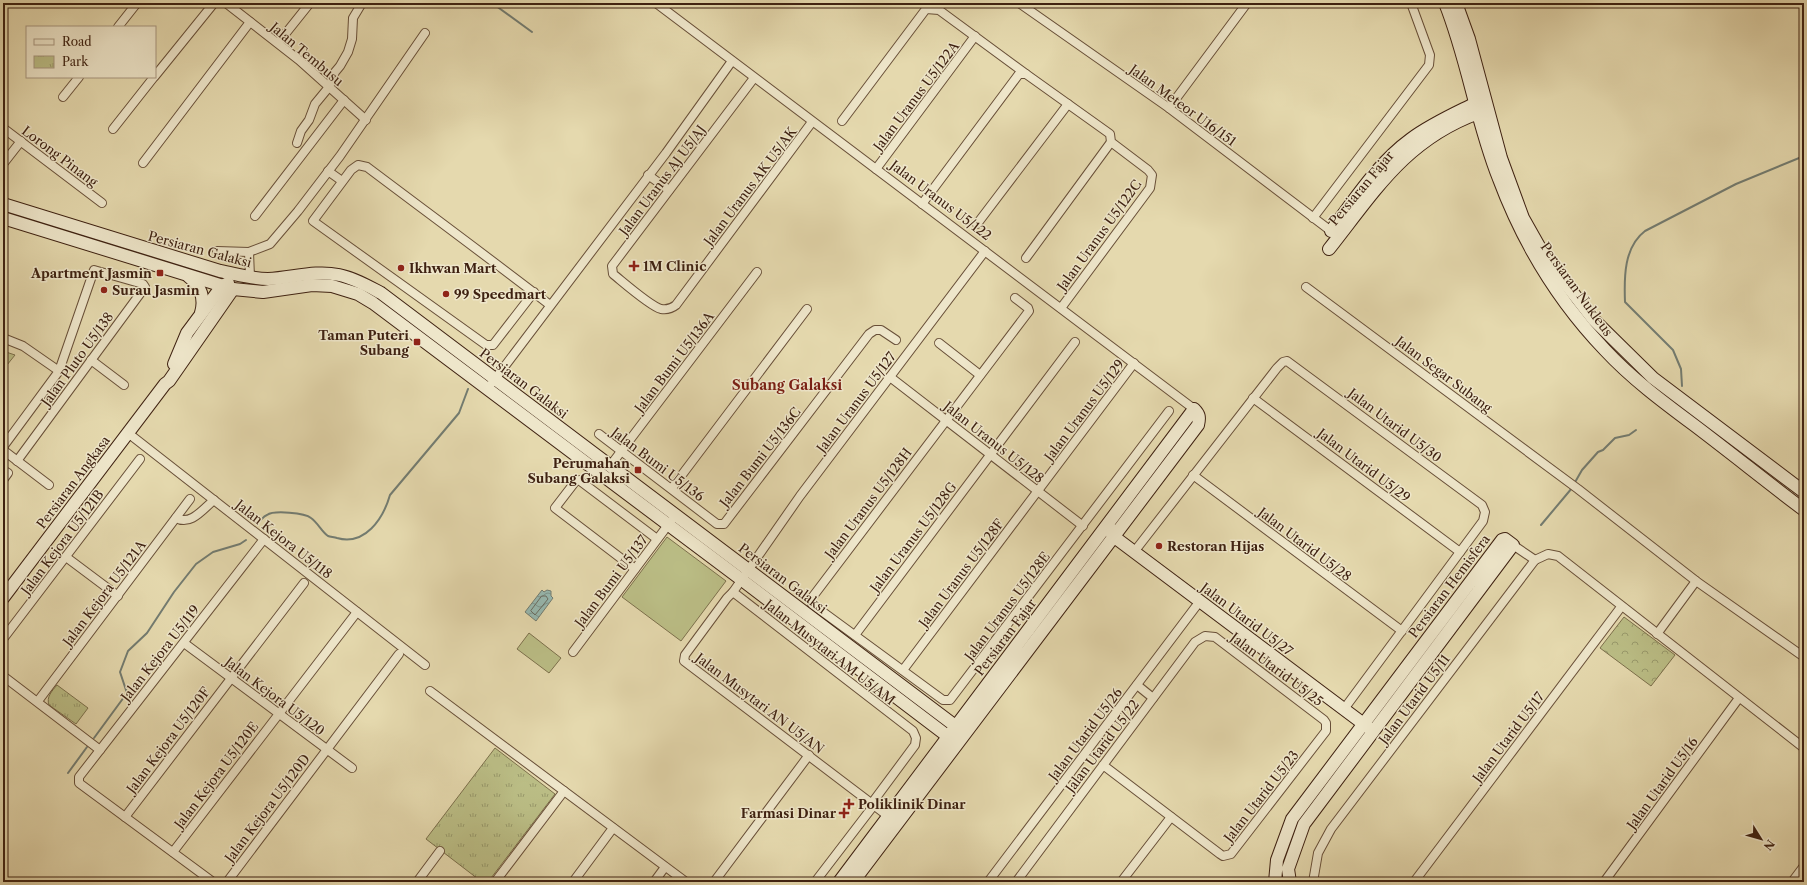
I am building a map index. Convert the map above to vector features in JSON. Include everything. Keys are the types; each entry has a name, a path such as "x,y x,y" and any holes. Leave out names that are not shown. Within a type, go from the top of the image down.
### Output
{"street":[{"path":"119,26 136,3"},
{"path":"156,76 214,3"},
{"path":"278,44 310,3"},
{"path":"298,143 301,131 309,120 315,104 329,87 335,72 348,52 352,39 354,18 362,3"},
{"name":"Jalan Uranus U5/122","path":"656,3 812,122 1194,408"},
{"name":"Jalan Meteor U16/151","path":"1019,3 1169,108 1331,231"},
{"path":"1169,108 1247,3"},
{"path":"1313,218 1429,65 1430,55 1411,3"},
{"name":"Persiaran Nukleus","path":"1446,3 1456,31 1497,174 1528,246 1544,273 1576,316 1605,351 1669,406 1804,510"},
{"name":"Persiaran Nukleus","path":"1456,3 1469,39 1501,158 1523,218 1545,258 1594,320 1648,373 1804,492"},
{"name":"Jalan Tembusu","path":"231,5 366,120"},
{"name":"Jalan Uranus U5/122A","path":"842,121 926,9 939,10 1023,74 1110,134 1111,142 1148,170 1152,175"},
{"path":"143,163 250,22"},
{"path":"217,251 249,252 263,249 270,244 366,120 425,34"},
{"name":"Jalan Uranus U5/122A","path":"876,169 975,36"},
{"path":"487,390 732,61"},
{"path":"922,204 1023,74"},
{"path":"63,97 78,78"},
{"path":"113,129 154,78"},
{"name":"Jalan Uranus AJ U5/AJ","path":"638,293 613,274 612,266 754,78"},
{"path":"255,216 344,100"},
{"path":"977,224 1068,104"},
{"name":"Persiaran Fajar","path":"1331,231 1383,165 1410,140 1431,125 1477,108"},
{"name":"Persiaran Fajar","path":"1329,249 1389,172 1409,153 1477,108"},
{"name":"Jalan Uranus AK U5/AK","path":"638,293 659,308 666,310 676,305 812,122"},
{"name":"Lorong Pinang","path":"3,128 102,203"},
{"path":"3,164 21,141"},
{"path":"1026,258 1111,142"},
{"path":"534,292 493,345 481,343 312,221 351,170 358,165 367,167 534,292 550,305"},
{"path":"328,171 342,181"},
{"path":"648,175 669,190"},
{"name":"Jalan Uranus U5/122C","path":"1061,308 1150,188 1152,175"},
{"name":"Persiaran Galaksi","path":"3,204 193,264 250,277 268,279 316,273 339,275 360,282 381,293 675,515 746,575 952,740"},
{"name":"Persiaran Galaksi","path":"3,218 186,275 228,286 263,292 312,285 343,288 358,294 667,525 746,575 960,730"},
{"name":"Jalan Uranus U5/127","path":"746,575 800,496 985,251"},
{"path":"249,252 250,277"},
{"path":"193,264 197,269 228,286 256,284 268,279"},
{"name":"Jalan Pluto U5/138","path":"17,461 145,287 143,284 94,270 59,372 3,448 17,461 49,485"},
{"name":"Jalan Bumi U5/136A","path":"610,466 757,272"},
{"path":"186,275 201,292 203,300 200,315"},
{"name":"Persiaran Angkasa","path":"165,384 164,379 175,363 184,339 200,315 228,286"},
{"name":"Persiaran Angkasa","path":"3,598 165,384 169,381 228,286"},
{"name":"Jalan Segar Subang","path":"1306,287 1568,481 1696,580 1804,657"},
{"name":"Jalan Uranus U5/128H","path":"855,635 811,601 811,599 1029,311 1028,308 1015,298"},
{"path":"672,488 807,310"},
{"name":"Jalan Bumi U5/136C","path":"724,524 869,334 875,330 881,330 896,340"},
{"name":"Jalan Pluto U5/138","path":"3,338 23,346 59,372"},
{"name":"Jalan Uranus U5/128G","path":"855,635 1075,342"},
{"path":"939,343 980,375"},
{"path":"92,360 124,385"},
{"name":"Jalan Utarid U5/30","path":"1253,398 1283,362 1287,361 1294,364 1482,505 1485,512 1483,521 1460,552"},
{"name":"Jalan Uranus U5/129","path":"1038,491 1134,363"},
{"name":"Jalan Uranus U5/128","path":"890,377 1083,526"},
{"path":"1134,552 1253,398"},
{"name":"Jalan Utarid U5/29","path":"1253,398 1460,552"},
{"name":"Persiaran Fajar","path":"839,882 888,816 960,730 1113,536 1198,425 1200,419 1194,408 1055,594 960,730"},
{"name":"Jalan Uranus U5/128E","path":"903,670 943,700 950,700 1169,411"},
{"name":"Jalan Kejora U5/118","path":"128,433 425,665"},
{"name":"Jalan Bumi U5/136","path":"599,434 672,488 717,524 724,524"},
{"name":"Jalan Kejora U5/121B","path":"3,639 140,459"},
{"path":"1055,594 1100,541 1113,536 1111,532 1112,527 1150,467"},
{"path":"3,470 8,473 3,480"},
{"name":"Jalan Utarid U5/28","path":"1194,475 1402,631"},
{"path":"635,569 555,508 575,482 579,480 657,539"},
{"name":"Jalan Uranus U5/128F","path":"903,670 1038,491"},
{"name":"Jalan Kejora U5/121A","path":"38,701 190,499"},
{"path":"176,518 182,521 190,519 214,500"},
{"name":"Jalan Bumi U5/137","path":"573,652 675,515"},
{"name":"Jalan Utarid U5/27","path":"1113,536 1374,732"},
{"name":"Jalan Kejora U5/119","path":"125,817 79,783 79,777 264,539"},
{"name":"Persiaran Hemisfera","path":"1275,882 1277,860 1292,819 1362,723 1502,540 1505,540 1513,545 1304,824 1288,869 1290,882"},
{"path":"1513,545 1535,560 1548,554 1558,556 1804,748"},
{"path":"1344,709 1460,552"},
{"path":"66,557 118,596"},
{"name":"Jalan Utarid U5/11","path":"1313,882 1318,854 1331,829 1535,560"},
{"path":"733,592 746,575"},
{"path":"1657,634 1696,580"},
{"name":"Jalan Kejora U5/120F","path":"125,817 304,583"},
{"name":"Jalan Musytari AM U5/AM","path":"733,592 913,731 916,738 915,745 873,804"},
{"name":"Jalan Musytari AN U5/AN","path":"733,592 685,655 684,661 888,816"},
{"name":"Jalan Utarid U5/26","path":"988,882 1200,601"},
{"name":"Jalan Utarid U5/17","path":"1414,882 1622,606"},
{"name":"Jalan Kejora U5/120E","path":"173,852 278,713 357,612"},
{"path":"855,635 903,670"},
{"name":"Jalan Utarid U5/22","path":"1016,882 1195,642 1205,636 1215,637"},
{"name":"Jalan Utarid U5/25","path":"1215,637 1324,720"},
{"name":"Jalan Kejora U5/120","path":"184,643 352,768"},
{"name":"Jalan Kejora U5/120D","path":"227,882 399,654"},
{"path":"3,676 38,701 100,750"},
{"path":"1137,686 1153,698"},
{"path":"430,691 686,882"},
{"name":"Jalan Utarid U5/16","path":"1604,882 1739,698"},
{"name":"Jalan Utarid U5/23","path":"1103,765 1223,856 1231,854 1326,731 1326,724 1324,720"},
{"name":"Persiaran Fajar","path":"853,882 952,740"},
{"path":"714,882 809,755"},
{"path":"494,882 564,791"},
{"path":"815,882 873,804"},
{"path":"125,817 213,882"},
{"path":"1122,882 1171,817"},
{"path":"573,882 613,828"},
{"path":"417,882 440,851"},
{"path":"1792,882 1804,866"},
{"path":"654,882 665,867"}],"green space":[{"path":"3,351 15,355 3,370"},
{"path":"667,537 726,581 681,641 622,597"},
{"path":"1624,617 1675,655 1651,686 1600,648"},
{"path":"529,633 561,658 549,673 517,649"},
{"path":"57,685 88,708 76,724 49,705 48,699 51,692"},
{"path":"495,748 555,794 488,882 482,882 426,839"}],"water":[{"path":"542,590 544,592 547,590 551,591 551,596 553,598 536,621 525,612"}],"waterway":[{"path":"492,3 532,32"},
{"path":"1682,386 1681,369 1673,350 1625,302 1625,273 1629,254 1633,245 1645,231 1736,184 1804,156"},
{"path":"260,521 271,513 282,512 308,516 329,536 347,539 356,538 364,534 378,521 390,495 459,413 468,389"},
{"path":"1574,484 1582,470 1598,452 1603,450 1615,438 1629,435 1636,430"},
{"path":"1541,525 1572,488"},
{"path":"94,738 127,693 120,672 128,651 147,633 174,592 196,564 213,552 240,544 246,540"},
{"path":"68,773 87,747"}],"place":[{"name":"1M Clinic","path":"634,266"},
{"name":"Ikhwan Mart","path":"401,268"},
{"name":"Apartment Jasmin","path":"160,273"},
{"name":"Surau Jasmin","path":"104,290"},
{"name":"99 Speedmart","path":"446,294"},
{"name":"Taman Puteri Subang","path":"417,342"},
{"name":"Perumahan Subang Galaksi","path":"638,470"},
{"name":"Restoran Hijas","path":"1159,546"},
{"name":"Poliklinik Dinar","path":"849,804"},
{"name":"Farmasi Dinar","path":"844,813"}],"district":[{"name":"Subang Galaksi","path":"787,385"}]}
